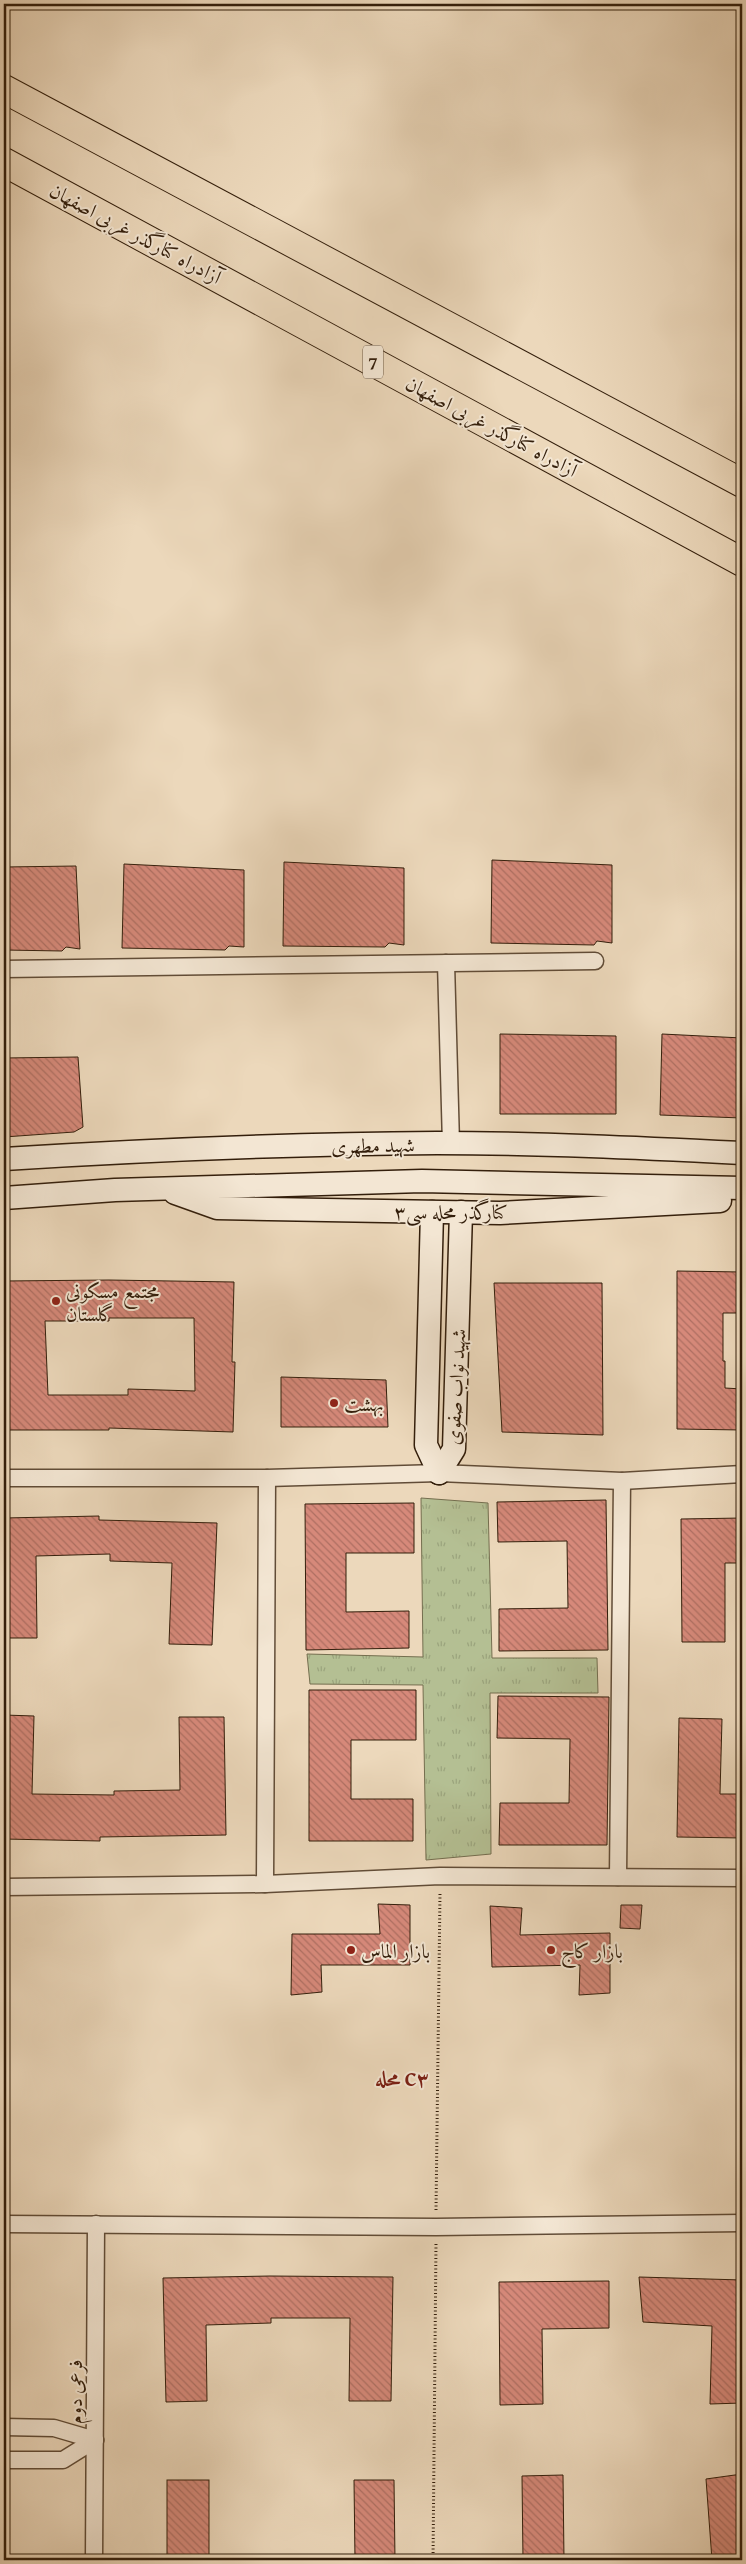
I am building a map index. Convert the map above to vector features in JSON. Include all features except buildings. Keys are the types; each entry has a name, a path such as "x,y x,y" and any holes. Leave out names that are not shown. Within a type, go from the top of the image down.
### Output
{"highway":[{"path":"4,89 742,484"},
{"name":"آزادراه کنارگذر غربی اصفهان","path":"4,162 742,562"}],"main road":[{"name":"شهید مطهری","path":"4,1159 116,1152 452,1144 620,1148 742,1154"},
{"name":"شهید مطهری","path":"4,1198 162,1189 422,1181 742,1188"},
{"name":"کنارگذر محله سی۳","path":"162,1189 217,1208 500,1213 742,1200"},
{"name":"شهید نواب صفوی","path":"432,1212 426,1445 439,1474"},
{"name":"شهید نواب صفوی","path":"439,1474 454,1449 461,1212"},
{"path":"431,1252 441,1242 451,1244 461,1256"}],"street":[{"path":"4,969 595,961"},
{"path":"446,963 452,1144"},
{"path":"4,1478 266,1478 439,1474 622,1481 742,1474"},
{"path":"265,1884 266,1478"},
{"path":"618,1877 622,1481"},
{"path":"4,1887 265,1884 440,1876 742,1878"},
{"path":"4,2224 436,2227 742,2223"},
{"name":"فرعی دوم","path":"94,2560 96,2224"},
{"path":"4,2427 54,2428 95,2440"},
{"path":"4,2460 63,2460 95,2440"}],"green space":[{"path":"421,1498 488,1503 492,1658 597,1658 598,1693 490,1693 491,1854 426,1860 423,1685 310,1684 307,1654 423,1657"}],"place":[{"name":"مجتمع مسکونی گلستان","path":"56,1301"},
{"name":"بهشت","path":"334,1403"},
{"name":"بازار الماس","path":"351,1950"},
{"name":"بازار کاج","path":"551,1950"}],"district":[{"name":"محله C۳","path":"402,2078"}]}
